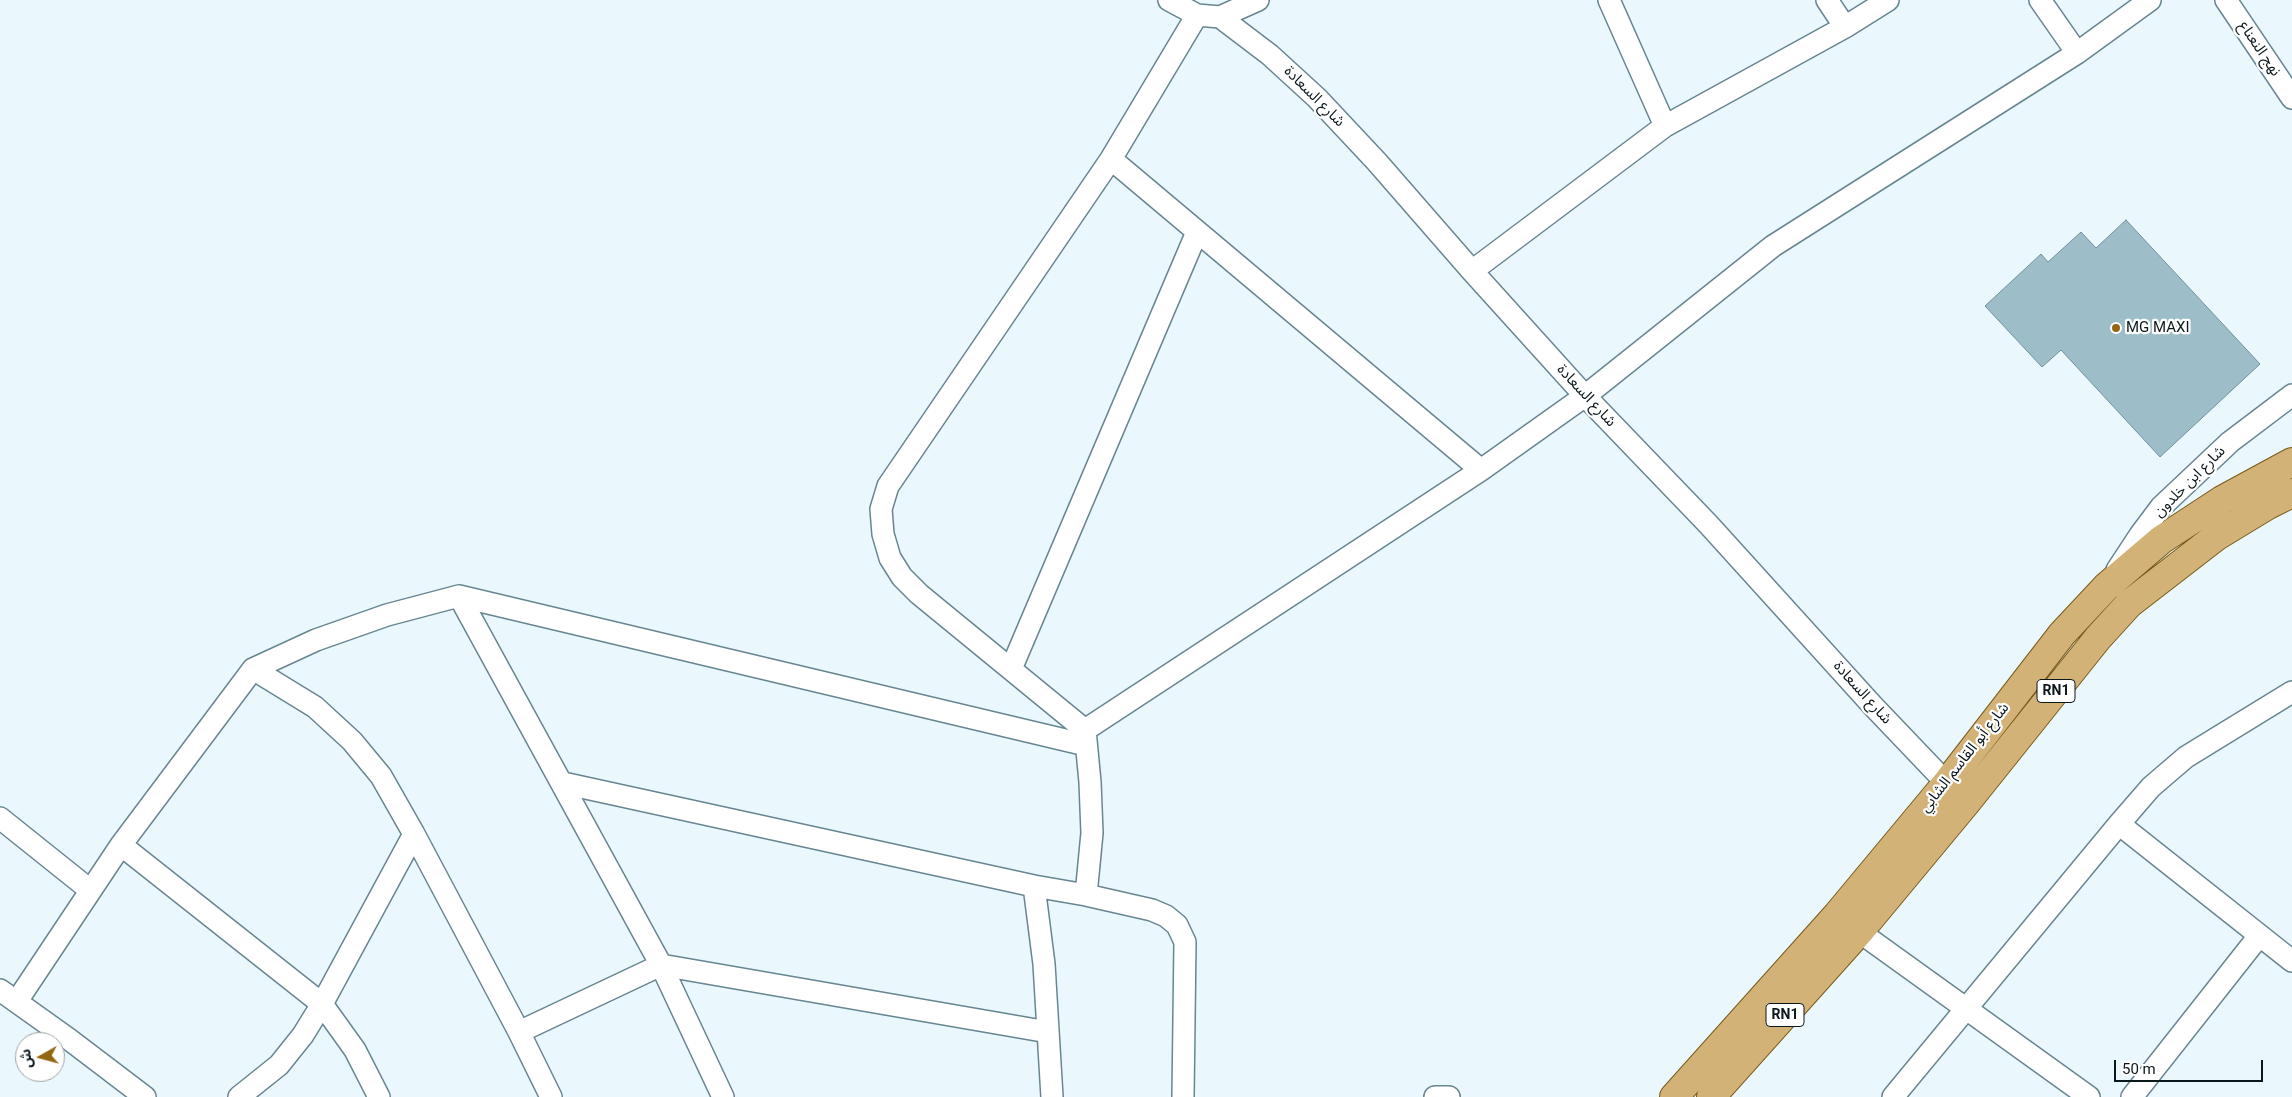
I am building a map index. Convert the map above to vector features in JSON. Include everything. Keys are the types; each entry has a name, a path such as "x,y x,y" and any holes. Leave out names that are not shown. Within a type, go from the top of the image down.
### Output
{"main road":[{"name":"شارع أبو القاسم الشابي","path":"1674,1097 1837,915 1946,784 2062,634 2106,587 2161,540 2222,500 2292,462"},
{"name":"شارع أبو القاسم الشابي","path":"1711,1097 1858,932 1966,803 2098,638 2129,604 2217,536 2268,505 2292,493"}],"street":[{"path":"1169,0 1197,15 1220,17 1258,0"},
{"path":"1609,0 1665,126"},
{"path":"1827,0 1845,27"},
{"path":"1472,271 1665,126 1845,27 1888,0"},
{"path":"2040,0 2077,53"},
{"path":"138,1094 8,996 90,890 253,669 316,640 387,615 459,596 1086,737 1481,470 1585,396 1773,246 2077,53 2150,0"},
{"name":"نهج النعناع","path":"2226,0 2292,98"},
{"path":"1086,895 1092,833 1086,737 1011,669 919,594 902,577 890,558 883,534 881,509 888,486 1111,159 1197,15"},
{"name":"شارع السعادة","path":"1220,17 1270,55 1318,98 1378,162 1472,271 1585,396 1709,525 1946,784 1966,803"},
{"path":"1111,159 1481,470"},
{"path":"1011,669 1198,232"},
{"name":"شارع ابن خلدون","path":"2106,587 2161,507 2230,442 2292,395"},
{"path":"459,596 661,965 723,1097"},
{"path":"253,669 315,707 352,741 381,776 414,834 519,1032 551,1097"},
{"path":"1893,1097 2151,787 2186,757 2292,692"},
{"path":"563,783 1034,886 1086,895 1152,910 1166,916 1177,925 1185,942 1183,1097"},
{"path":"0,818 90,890"},
{"path":"2119,824 2292,961"},
{"path":"239,1097 279,1065 303,1035 322,1004 414,834"},
{"path":"121,846 322,1004 354,1050 379,1097"},
{"path":"1034,886 1044,964 1052,1097"},
{"path":"1837,915 2089,1097"},
{"path":"2132,1097 2259,936"},
{"path":"519,1032 661,965 1048,1032"},
{"path":"1435,1097 1449,1097"}],"building":[{"name":"MG MAXI","path":"2126,220 2260,364 2160,457 2061,350 2042,367 1985,306 2041,254 2048,262 2081,232 2096,248"}],"place":[{"name":"MG MAXI","path":"2116,328"}]}
